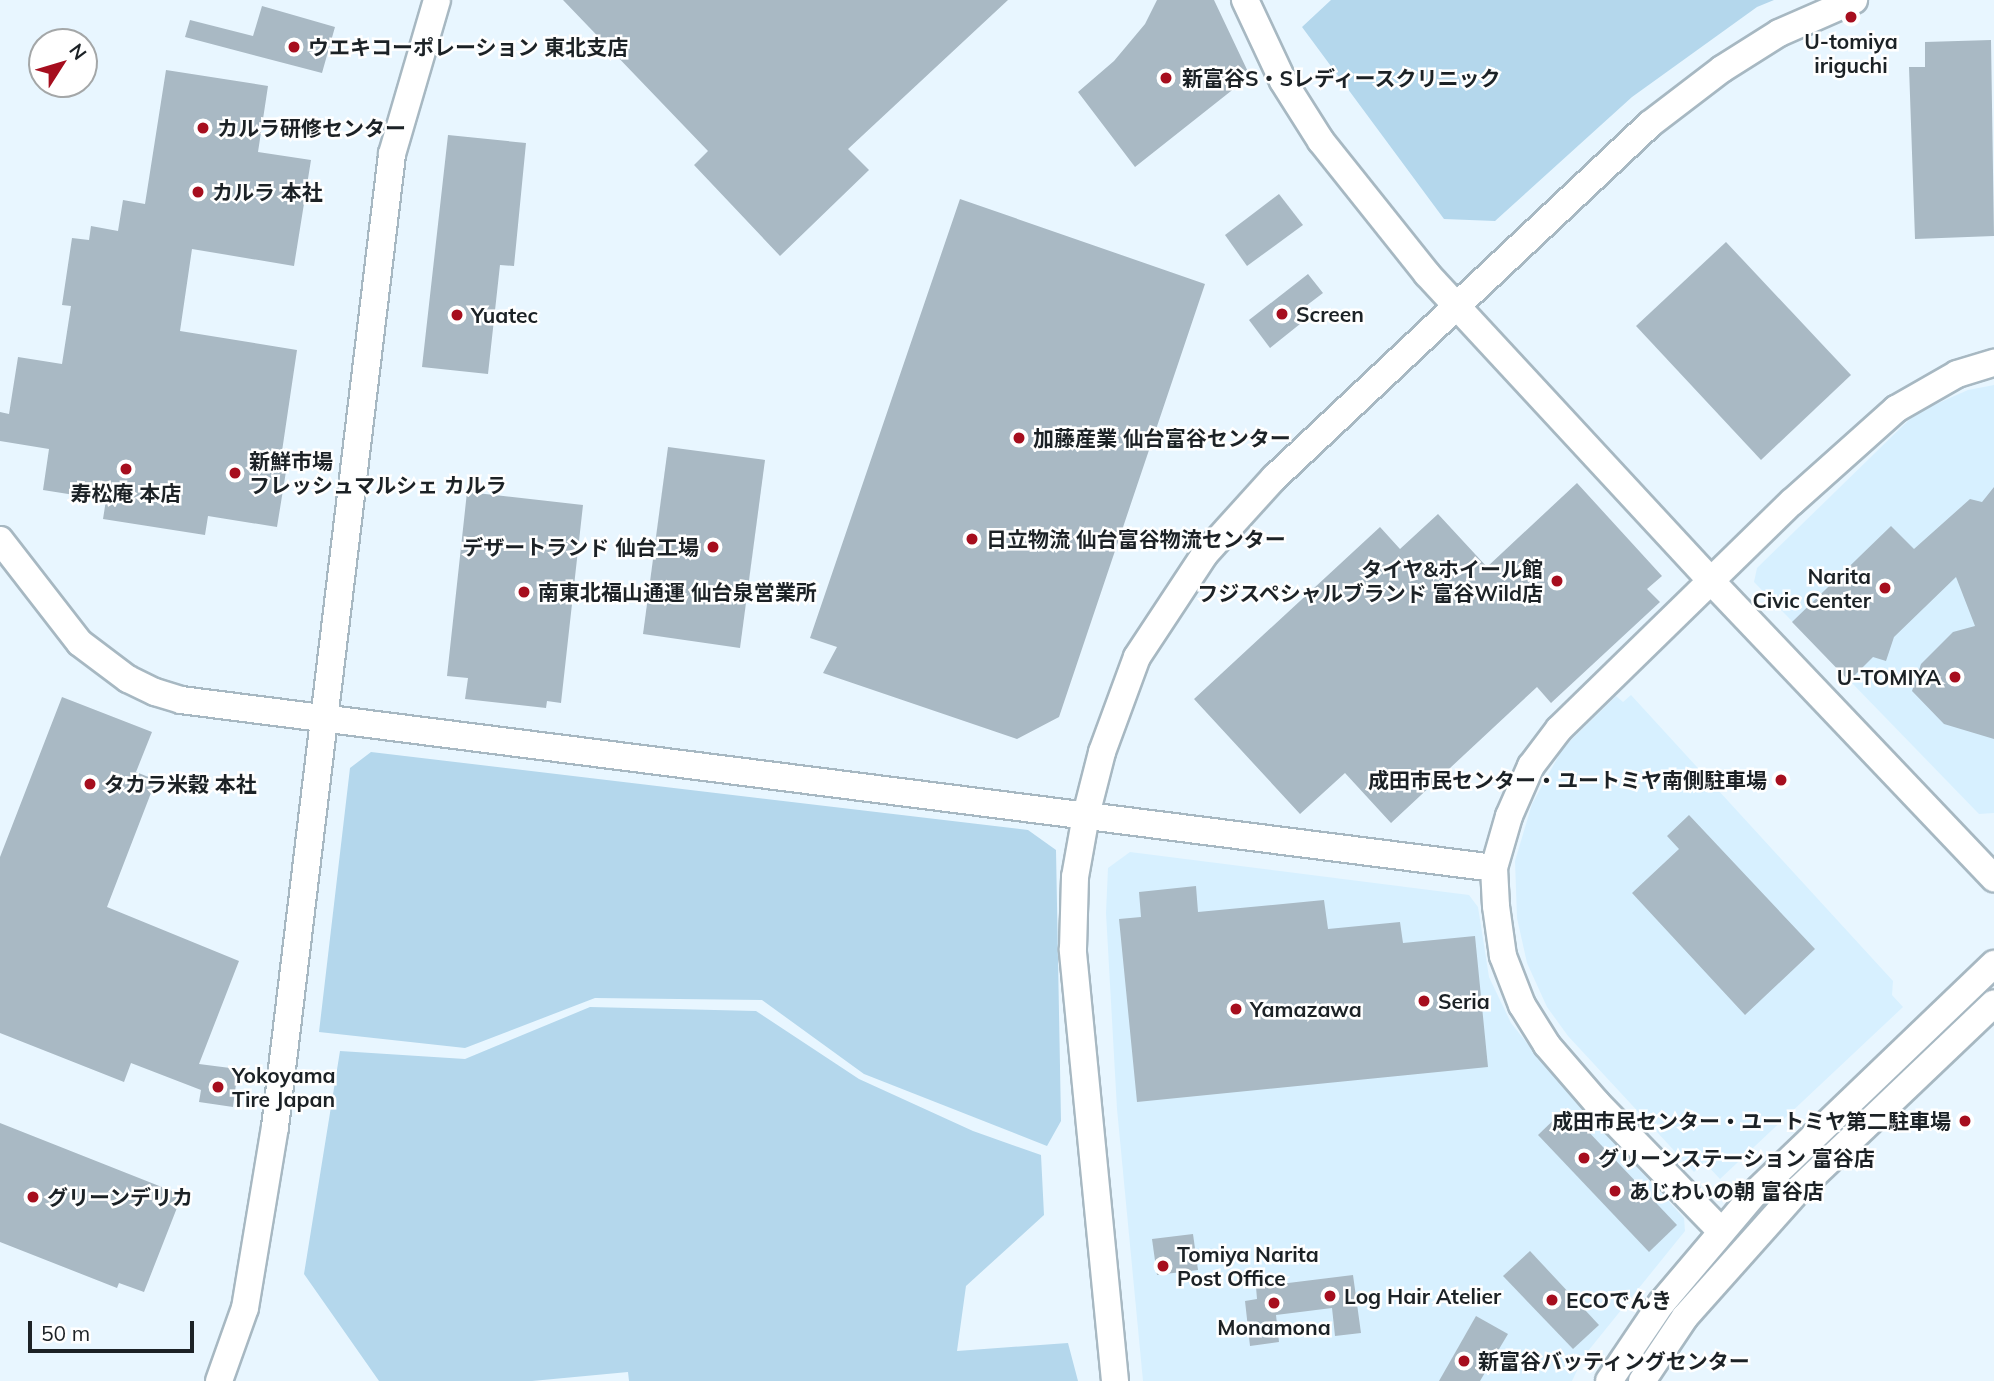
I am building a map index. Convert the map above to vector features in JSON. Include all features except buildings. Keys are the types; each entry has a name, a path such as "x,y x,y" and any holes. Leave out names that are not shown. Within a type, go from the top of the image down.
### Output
{"street":[{"path":"219,1381 245,1308 275,1127 392,154 437,0"},
{"path":"1245,0 1283,81 1321,141 1369,205 1456,306 1710,580 1994,878"},
{"path":"1115,1381 1073,949 1075,877 1086,815 1102,752 1137,657 1205,554 1274,478 1671,108 1722,69 1779,33 1854,0"},
{"path":"1721,1231 1597,1103 1547,1045 1522,1005 1503,956 1494,868 1520,790 1544,746 1599,686 1896,410 1957,374 1994,363"},
{"path":"0,540 80,643 128,679 155,692 181,700 1494,868"},
{"path":"1609,1381 1661,1304 1762,1186 1994,964"},
{"path":"1642,1381 1685,1317 1799,1189 1994,1003"}],"shaded area":[{"path":"1331,0 1774,0 1757,7 1632,97 1495,221 1444,219 1302,27"},
{"path":"1994,385 1994,813 1979,814 1754,582 1757,568 1916,413 1968,390"},
{"path":"1631,695 1893,981 1892,995 1903,1007 1720,1179 1704,1162 1694,1172 1568,1036 1547,1007 1527,963 1517,918 1515,861 1532,804 1563,748 1616,696 1623,702"},
{"path":"371,752 1028,830 1056,850 1061,1121 1047,1146 864,1074 762,1000 595,998 465,1048 319,1032 350,768"},
{"path":"1130,852 1469,895 1478,907 1489,977 1511,1023 1555,1078 1684,1218 1685,1231 1584,1356 1572,1381 1143,1381 1117,1109 1106,913 1108,868"},
{"path":"590,1007 756,1011 859,1079 973,1131 1041,1155 1044,1215 966,1286 957,1351 1068,1343 1078,1381 629,1381 628,1372 532,1381 379,1381 304,1274 340,1051 465,1059"}],"place":[{"name":"U-tomiya iriguchi","path":"1851,17"},
{"name":"ウエキコーポレーション 東北支店","path":"294,47"},
{"name":"新富谷S・Sレディースクリニック","path":"1166,78"},
{"name":"カルラ研修センター","path":"203,128"},
{"name":"カルラ 本社","path":"198,192"},
{"name":"Screen","path":"1282,314"},
{"name":"Yuatec","path":"457,315"},
{"name":"加藤産業 仙台富谷センター","path":"1019,438"},
{"name":"寿松庵 本店","path":"126,469"},
{"name":"新鮮市場 フレッシュマルシェ カルラ","path":"235,473"},
{"name":"日立物流 仙台富谷物流センター","path":"972,539"},
{"name":"デザートランド 仙台工場","path":"713,547"},
{"name":"タイヤ&ホイール館 フジスペシャルブランド 富谷Wild店","path":"1557,581"},
{"name":"Narita Civic Center","path":"1885,588"},
{"name":"南東北福山通運 仙台泉営業所","path":"524,592"},
{"name":"U-TOMIYA","path":"1955,677"},
{"name":"成田市民センター・ユートミヤ南側駐車場","path":"1781,780"},
{"name":"タカラ米穀 本社","path":"90,784"},
{"name":"Seria","path":"1424,1001"},
{"name":"Yamazawa","path":"1236,1009"},
{"name":"Yokoyama Tire Japan","path":"218,1087"},
{"name":"成田市民センター・ユートミヤ第二駐車場","path":"1965,1121"},
{"name":"グリーンステーション 富谷店","path":"1584,1158"},
{"name":"あじわいの朝 富谷店","path":"1615,1191"},
{"name":"グリーンデリカ","path":"33,1197"},
{"name":"Tomiya Narita Post Office","path":"1163,1266"},
{"name":"Log Hair Atelier","path":"1330,1296"},
{"name":"ECOでんき","path":"1552,1300"},
{"name":"Monamona","path":"1274,1303"},
{"name":"新富谷バッティングセンター","path":"1464,1361"}]}
